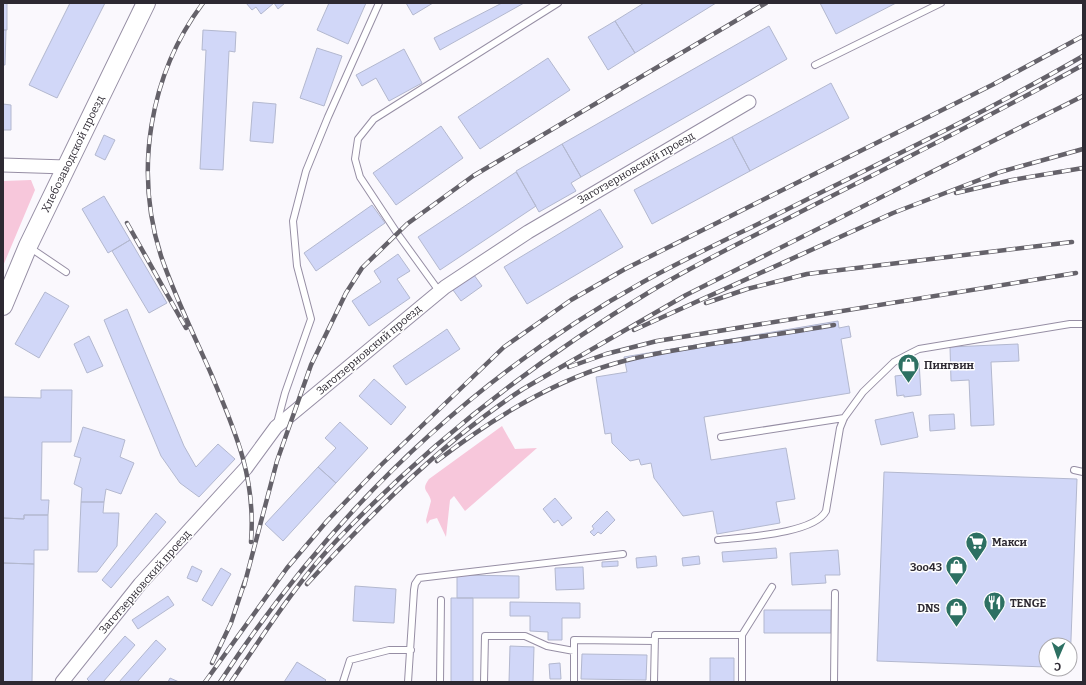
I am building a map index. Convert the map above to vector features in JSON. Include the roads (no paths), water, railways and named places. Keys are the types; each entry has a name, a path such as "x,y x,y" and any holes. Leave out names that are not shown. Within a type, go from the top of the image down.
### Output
{"street":[{"name":"Хлебозаводской проезд","path":"3,306 28,246 146,3"},
{"name":"Заготзерновский проезд","path":"62,682 140,584 246,468 276,427 439,292 528,232 749,102"},
{"path":"3,165 66,167"}],"lane":[{"path":"276,427 285,393 311,319 298,266 293,220 306,171 328,117 379,3"},
{"path":"439,292 397,233 360,177 355,159 358,139 374,119 558,3"},
{"path":"815,65 941,3"},
{"path":"28,246 66,272"},
{"path":"718,540 789,530 820,519 826,511 840,428 844,418 863,392 894,362 920,349 1070,324 1083,324"},
{"path":"721,437 844,418"},
{"path":"1074,470 1083,472"},
{"path":"408,682 414,590 415,584 419,578 623,554"},
{"path":"742,682 742,635 772,587"},
{"path":"834,682 835,593"},
{"path":"440,682 441,600"},
{"path":"654,682 655,635 742,635"},
{"path":"484,682 485,636 524,636 547,646 574,651"},
{"path":"574,682 574,640 654,641"},
{"path":"343,682 350,660 389,650 411,650"}],"railway":[{"path":"203,3 185,31 170,61 159,92 152,125 148,158 149,191 153,224 161,256 179,302 221,397 242,456 250,497 252,519 251,542"},
{"path":"244,586 277,461 311,365 346,293 362,268 407,224 473,176 766,3"},
{"path":"205,682 287,568 327,521 380,466 504,347 571,300 625,269 992,85 1083,36"},
{"path":"220,682 262,621 307,564 355,509 407,456 461,408 519,362 579,320 643,282 1002,101 1083,56"},
{"path":"231,682 294,591 322,556 372,504 446,437 485,405 566,345 651,291 690,269 982,119 1083,65"},
{"path":"307,584 357,531 436,455 464,432 523,389 686,295 1083,96"},
{"path":"634,330 893,213 1000,172 1083,149"},
{"path":"956,193 1012,180 1083,168"},
{"path":"127,223 186,328"},
{"path":"706,303 747,289 807,274 1072,242"},
{"path":"569,367 606,354 657,341 1076,273"},
{"path":"437,461 478,431 521,404 566,381 589,372 613,364 662,352 834,325"},
{"path":"212,663 231,623 245,581"}],"place":[{"name":"Пингвин","path":"908,384"},
{"name":"Макси","path":"977,562"},
{"name":"Зоо43","path":"957,586"},
{"name":"TENGE","path":"995,622"},
{"name":"DNS","path":"956,628"}]}
